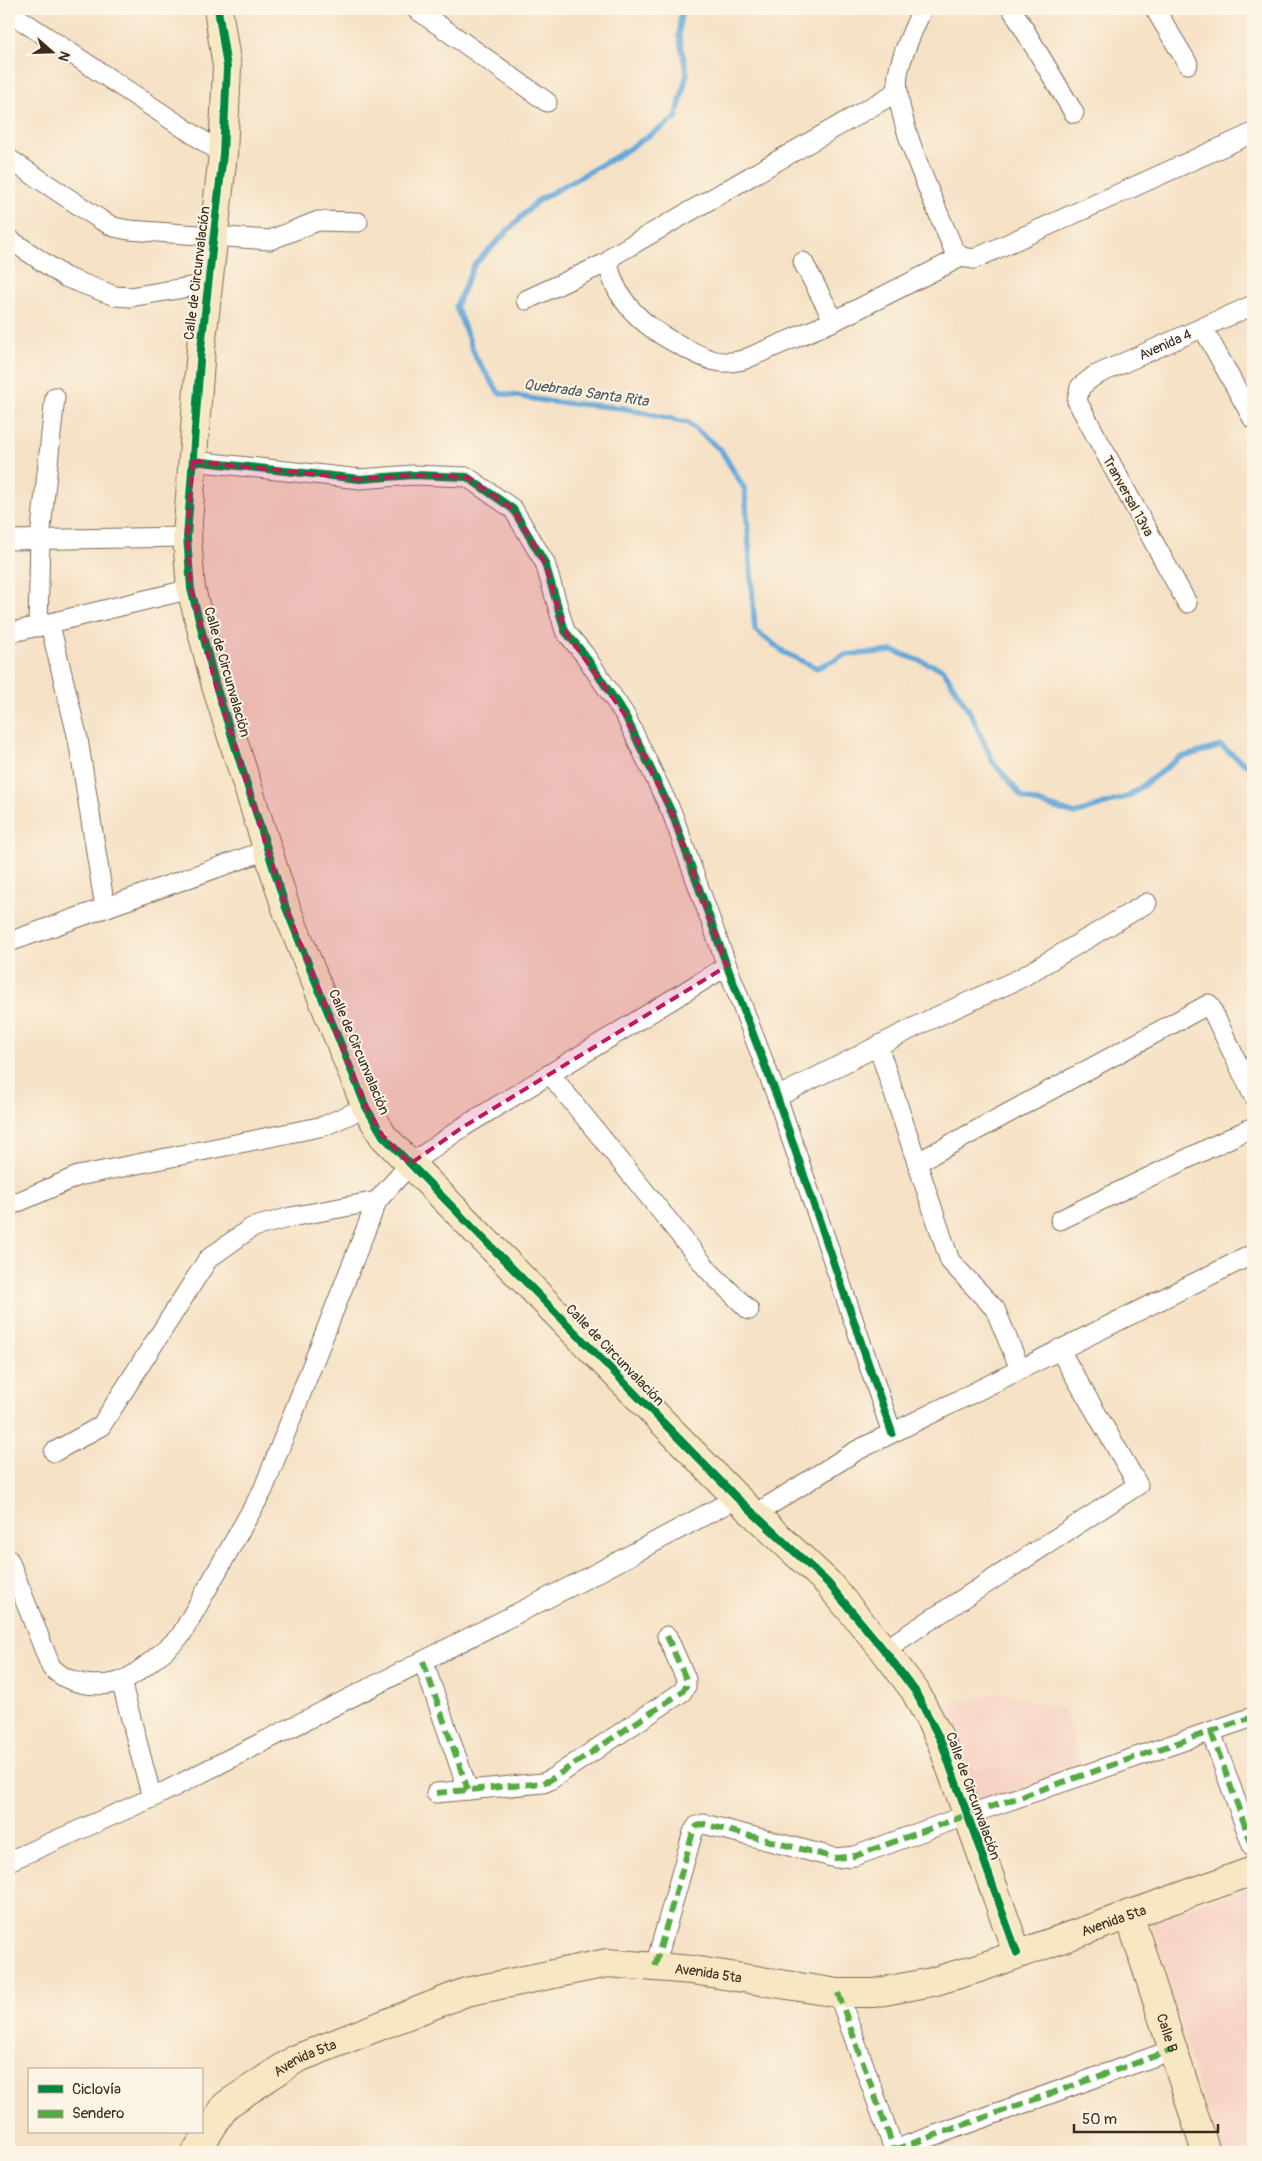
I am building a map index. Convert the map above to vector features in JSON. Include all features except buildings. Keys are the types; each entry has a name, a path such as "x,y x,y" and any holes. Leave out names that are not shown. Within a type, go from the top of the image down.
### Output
{"street":[{"name":"Calle de Circunvalación","path":"218,9 228,67 223,154 201,348 187,537 191,589 216,686 286,908 366,1107 383,1136 746,1506 828,1583 884,1650 914,1691 941,1740 1017,1953"},
{"path":"416,9 547,102"},
{"path":"922,9 898,72 897,92 905,126 953,248 961,257"},
{"path":"1012,9 1074,113"},
{"path":"1154,9 1188,64"},
{"path":"9,12 223,154"},
{"path":"526,300 608,262 614,255 897,92"},
{"path":"608,262 610,277 639,319 652,330 712,361 729,363 743,360 834,321 961,257 974,259 1253,133"},
{"path":"9,159 114,227 213,238 270,240 318,221 358,222"},
{"path":"9,239 65,277 115,296 130,298 208,284"},
{"path":"803,262 834,321"},
{"name":"Avenida 4","path":"1080,387 1094,376 1253,305"},
{"path":"1203,328 1253,418"},
{"name":"Tranversal 13va","path":"1080,387 1077,401 1187,603"},
{"path":"55,397 40,539 44,626 78,739 105,908"},
{"path":"193,461 360,479 413,475 467,477 513,509 546,563 565,631 584,654 625,715 672,813 726,966 777,1097 892,1433"},
{"path":"9,540 187,537"},
{"path":"9,633 191,589"},
{"path":"9,942 268,850"},
{"path":"777,1097 878,1046 1019,979 1147,903"},
{"path":"9,1560 51,1667 59,1675 86,1685 121,1681 173,1644 181,1635 262,1490 377,1201 410,1164 462,1127 726,966"},
{"path":"918,1162 1209,1004 1253,1095"},
{"path":"878,1046 950,1261 995,1309 1020,1369"},
{"path":"550,1074 709,1270 748,1310"},
{"path":"9,1206 78,1176 324,1126 366,1107"},
{"path":"1060,1220 1253,1127"},
{"path":"54,1452 101,1426 208,1258 252,1228 291,1217 377,1201"},
{"path":"9,1861 152,1798 591,1576 746,1506 1253,1254"},
{"path":"884,1650 1138,1485 1060,1349"},
{"path":"436,1793 550,1780 682,1692 686,1686 686,1679 667,1636"},
{"path":"422,1662 468,1790"},
{"path":"121,1681 152,1798"},
{"path":"655,1966 687,1849 697,1826 704,1824 836,1858 855,1856 967,1814 1253,1717"},
{"path":"1211,1732 1253,1848"},
{"name":"Avenida 5ta","path":"196,2152 226,2105 296,2059 466,1992 607,1963 655,1966 838,1993 874,1993 932,1982 980,1968 1017,1953 1253,1872"},
{"name":"Calle B","path":"1129,1914 1206,2152"},
{"path":"838,1993 894,2151 1172,2050"}],"highlighted area":[{"path":"193,461 360,479 413,475 467,477 513,509 545,563 565,631 625,715 672,813 727,966 463,1127 410,1164 383,1136 366,1107 286,908 216,686 191,589 187,537"}],"shaded area":[{"path":"1001,1692 1063,1710 1084,1769 972,1805 935,1707"},
{"path":"1253,1886 1253,2152 1217,2152 1151,1920"}],"waterway":[{"name":"Quebrada Santa Rita","path":"681,9 679,36 687,73 676,118 619,155 537,201 474,265 456,306 476,358 499,393 552,402 623,408 688,423 721,450 745,490 755,630 785,653 817,668 845,655 893,651 943,669 971,714 993,762 1023,798 1075,814 1129,796 1179,758 1221,746 1253,770"}],"marked path":[{"path":"436,1793 543,1783 682,1692 686,1686 686,1679 667,1636"},
{"path":"423,1661 468,1790"},
{"path":"655,1966 693,1832 697,1826 704,1824 836,1858 855,1856 967,1815 1253,1717"},
{"path":"1211,1732 1253,1848"},
{"path":"838,1993 895,2152"},
{"path":"894,2150 1172,2050"}],"cycle path":[{"path":"218,9 227,67 223,154 201,348 187,537 191,589 216,686 286,908 366,1107 383,1136 737,1498 828,1583 884,1650 915,1691 941,1741 1017,1953"},
{"path":"193,461 360,479 413,475 467,477 513,509 545,563 565,631 584,654 625,715 672,813 777,1097 892,1433"}]}
